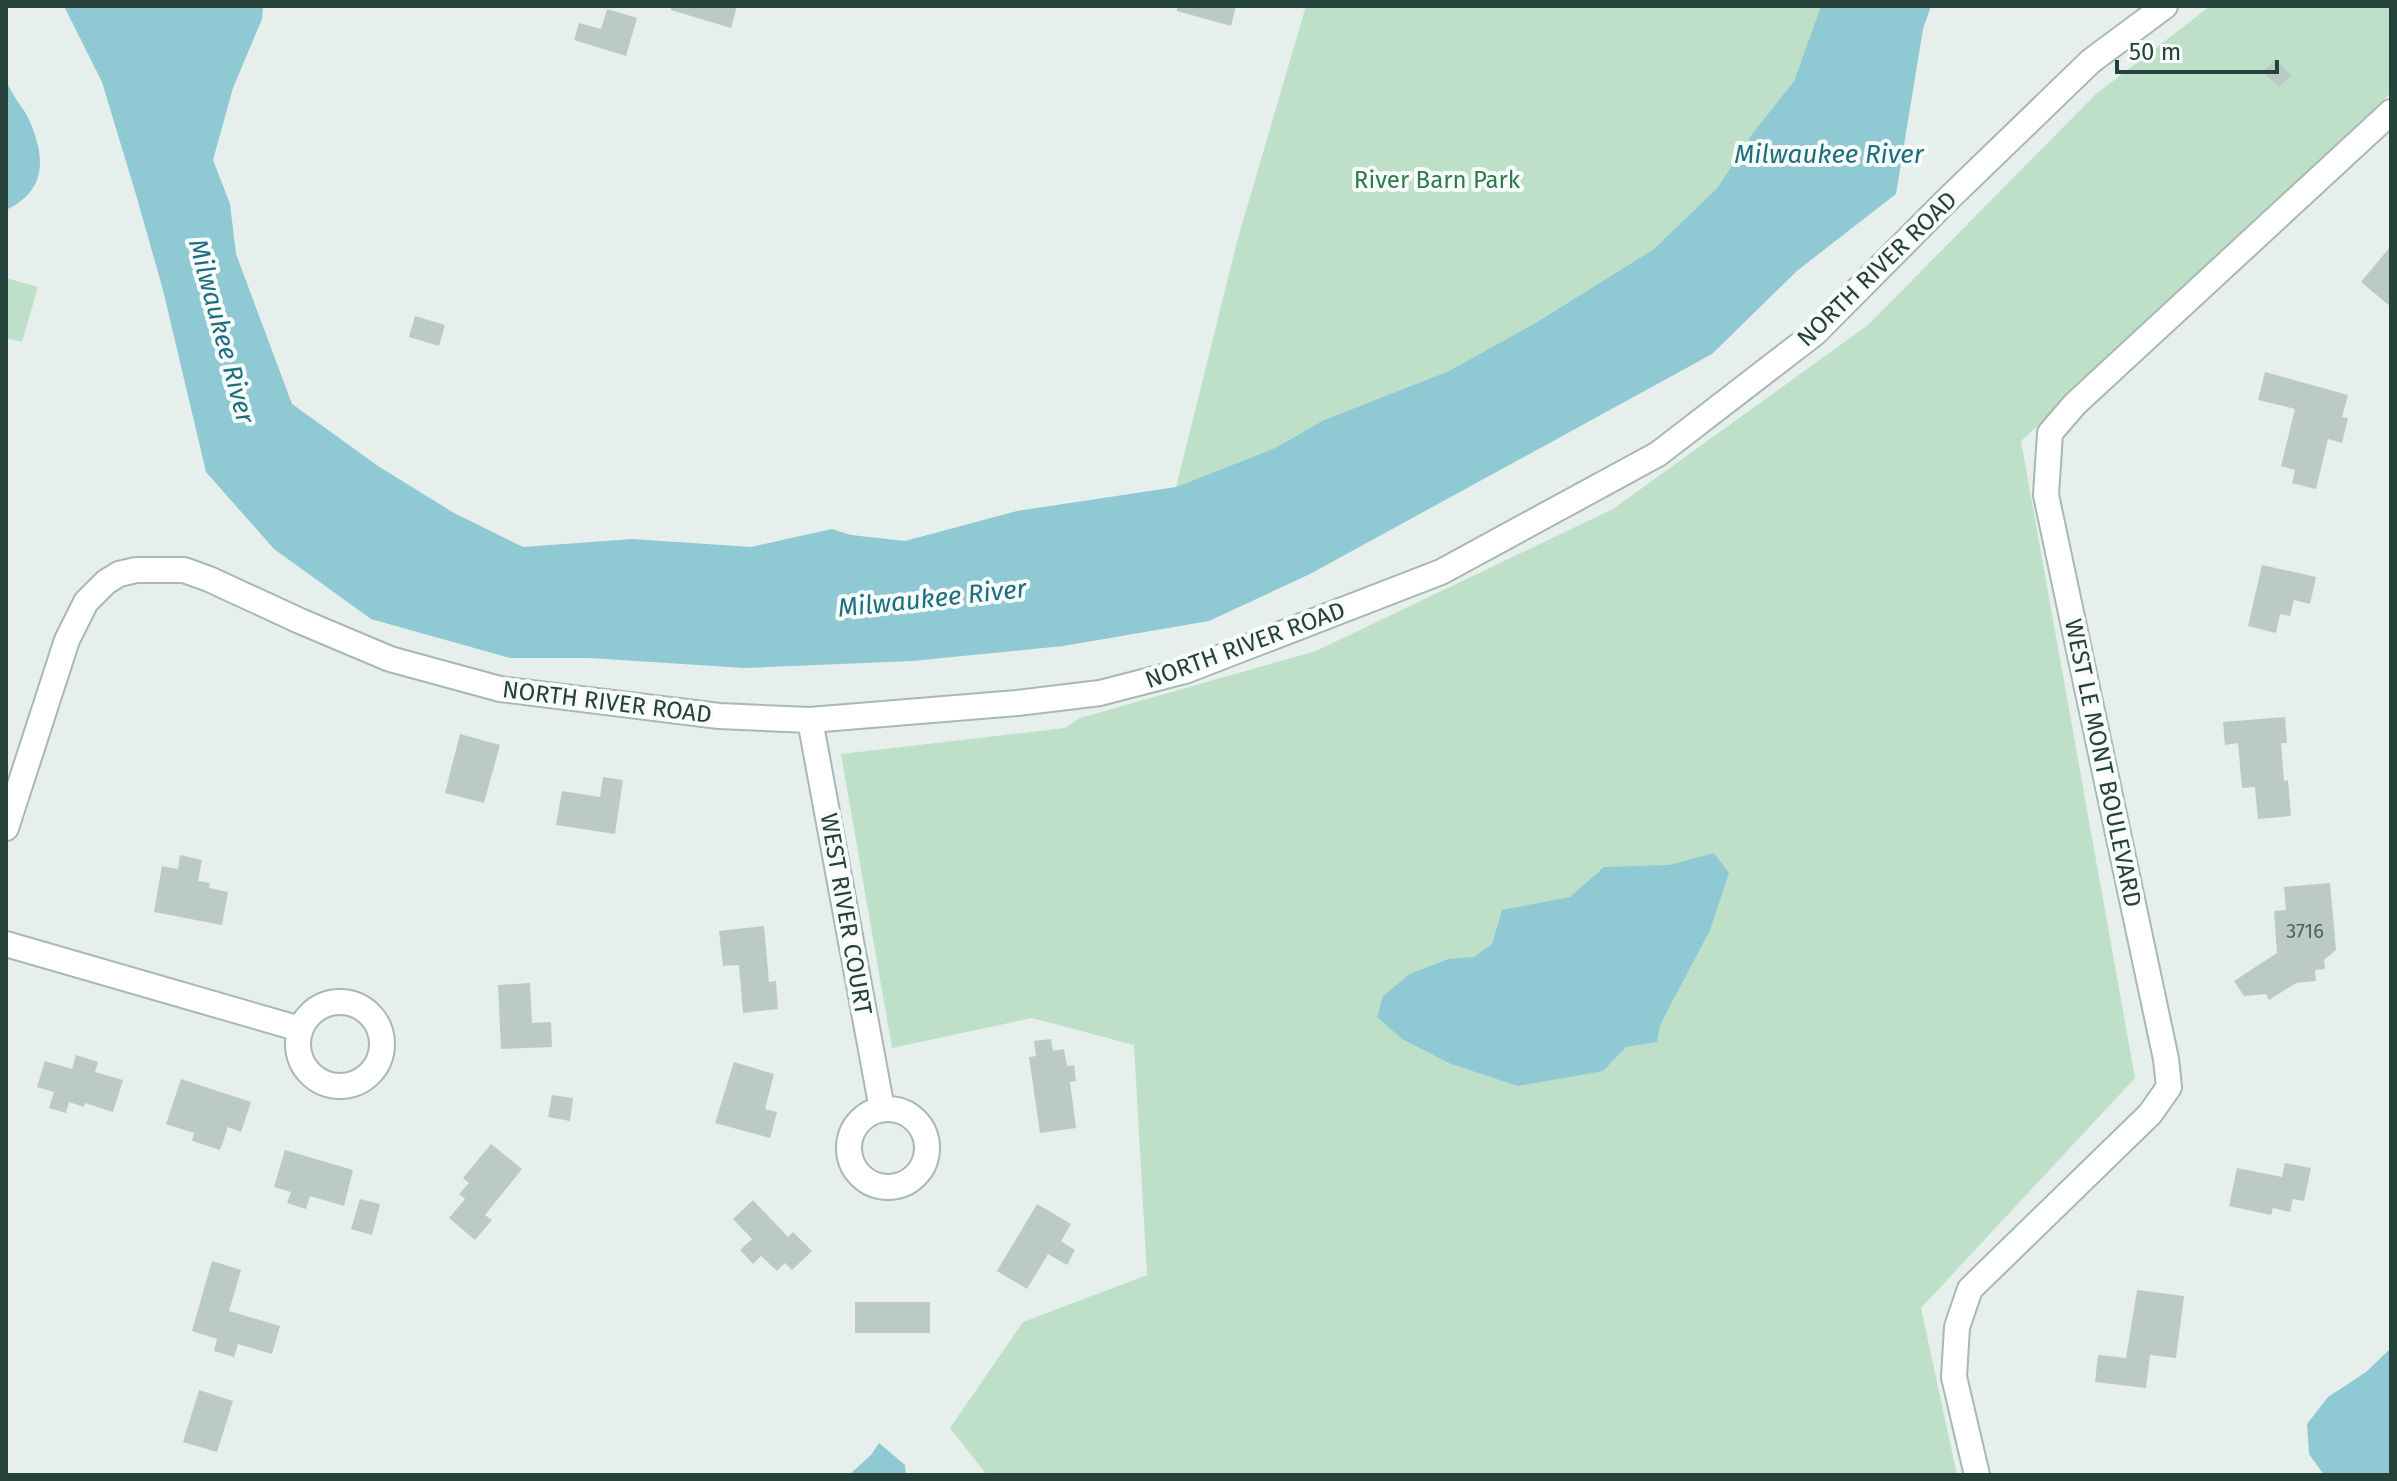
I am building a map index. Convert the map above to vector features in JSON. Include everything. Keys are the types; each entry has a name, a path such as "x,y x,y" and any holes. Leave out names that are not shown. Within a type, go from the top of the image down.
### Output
{"street":[{"name":"NORTH RIVER ROAD","path":"6,828 72,625 94,593 119,574 136,570 184,570 390,659 500,689 719,716 810,720 1017,703 1100,693 1185,671 1441,572 1658,454 1815,333 2091,61 2165,6"},
{"name":"WEST LE MONT BOULEVARD","path":"1977,1475 1954,1377 1957,1327 1970,1289 2150,1114 2169,1087 2046,495 2050,433 2075,404 2391,112"},
{"name":"WEST RIVER COURT","path":"810,720 882,1109"},
{"path":"6,944 300,1029"}],"green space":[{"name":"River Barn Park","path":"1306,6 1821,6 1794,81 1752,134 1718,187 1654,249 1537,322 1449,371 1324,420 1275,448 1176,487 1238,238"},
{"path":"2391,6 2391,93 2021,441 2135,1078 1921,1308 1957,1475 987,1475 950,1428 1023,1322 1147,1275 1134,1045 1032,1018 892,1048 841,754 1065,728 1080,718 1316,651 1613,509 1868,325 2096,94 2209,7"},
{"path":"6,278 38,287 22,342 6,338"}],"water":[{"name":"Milwaukee River","path":"64,6 263,6 262,19 233,88 213,160 230,204 236,254 292,404 378,466 454,513 523,547 632,539 751,547 832,529 851,535 905,541 1017,511 1176,487 1275,448 1324,420 1449,371 1537,322 1654,249 1718,187 1752,134 1794,81 1821,6 1931,6 1923,29 1896,194 1798,270 1712,354 1310,574 1209,621 1063,646 912,661 744,668 590,658 510,658 371,619 274,549 206,472 163,290 102,82"},
{"path":"6,79 31,124 40,163 39,174 28,194 6,210"},
{"path":"1714,853 1729,873 1710,930 1660,1025 1657,1042 1626,1047 1603,1071 1518,1086 1451,1064 1402,1039 1377,1017 1383,996 1410,974 1448,959 1474,957 1492,944 1502,910 1570,897 1604,867 1669,865"},
{"path":"2391,1348 2391,1475 2324,1475 2309,1454 2307,1424 2328,1397 2366,1372"},
{"path":"879,1443 905,1465 906,1475 849,1475 871,1455"}],"building":[{"path":"671,6 737,6 731,28 671,10"},
{"path":"1177,6 1236,6 1231,26 1177,11"},
{"path":"607,9 637,18 626,56 574,40 579,23 601,29"},
{"path":"2275,59 2291,75 2279,87 2263,72"},
{"path":"2391,246 2391,307 2361,282"},
{"path":"415,316 445,325 439,346 409,337"},
{"path":"2265,372 2348,395 2342,417 2348,418 2342,443 2328,439 2316,489 2292,483 2295,470 2281,466 2295,409 2258,400"},
{"path":"2262,565 2316,577 2310,604 2294,600 2290,616 2280,614 2276,633 2248,626"},
{"path":"2285,717 2287,743 2281,743 2291,816 2258,819 2255,787 2242,788 2238,743 2225,745 2223,722"},
{"path":"460,734 500,745 484,803 445,793"},
{"path":"603,777 623,780 615,834 556,825 562,791 600,797"},
{"path":"180,855 202,860 198,881 210,883 209,888 228,892 222,925 154,912 162,866 178,869"},
{"path":"2330,883 2336,950 2324,960 2325,969 2315,970 2316,981 2296,983 2269,1000 2266,994 2244,996 2234,981 2277,953 2274,911 2286,910 2284,887"},
{"path":"764,926 769,982 776,981 778,1009 743,1013 739,965 723,966 719,931"},
{"path":"530,983 532,1023 551,1022 552,1047 501,1049 498,985"},
{"path":"1051,1039 1053,1051 1064,1049 1067,1066 1074,1065 1076,1081 1070,1082 1076,1128 1040,1133 1029,1057 1036,1056 1034,1041"},
{"path":"76,1055 98,1062 95,1072 123,1080 113,1112 85,1103 84,1107 69,1102 66,1113 49,1108 54,1092 37,1087 45,1061 72,1069"},
{"path":"734,1062 774,1074 765,1109 777,1112 770,1138 715,1123"},
{"path":"181,1079 251,1102 241,1132 228,1127 220,1150 192,1141 194,1133 166,1124"},
{"path":"552,1095 573,1098 570,1121 548,1117"},
{"path":"491,1144 522,1169 485,1215 492,1220 475,1240 449,1218 465,1199 459,1194 469,1183 463,1178"},
{"path":"285,1150 353,1170 344,1206 310,1196 306,1209 287,1203 291,1192 274,1187"},
{"path":"2285,1163 2311,1168 2304,1201 2293,1199 2290,1212 2273,1208 2271,1215 2229,1206 2237,1168 2282,1177"},
{"path":"360,1199 380,1204 372,1235 351,1229"},
{"path":"753,1200 788,1237 793,1232 812,1251 792,1270 785,1263 777,1271 761,1256 753,1264 740,1250 752,1239 733,1219"},
{"path":"1037,1204 1071,1224 1061,1241 1075,1250 1067,1265 1048,1254 1027,1289 997,1271"},
{"path":"212,1261 241,1270 229,1311 280,1326 272,1354 238,1344 234,1357 214,1351 217,1339 192,1331"},
{"path":"2137,1290 2184,1296 2176,1358 2150,1355 2146,1388 2095,1382 2098,1355 2126,1358"},
{"path":"855,1302 930,1302 930,1333 855,1333"},
{"path":"199,1390 233,1401 217,1452 183,1442"}]}
